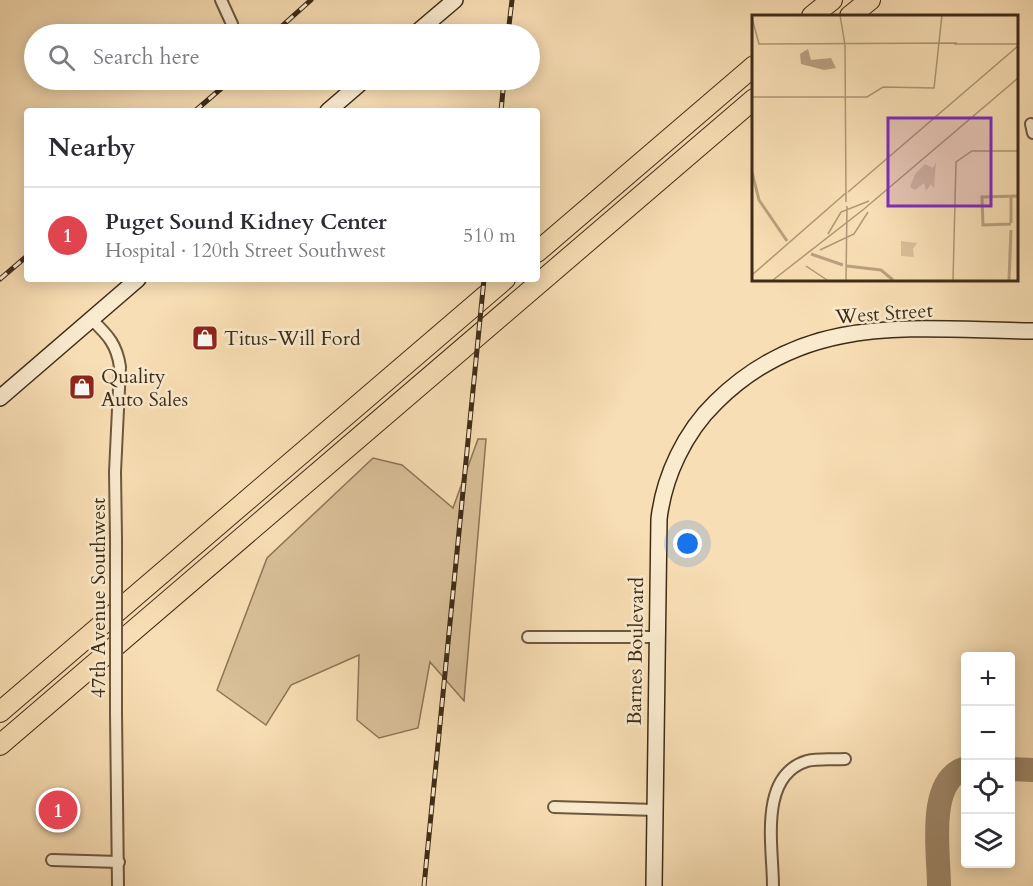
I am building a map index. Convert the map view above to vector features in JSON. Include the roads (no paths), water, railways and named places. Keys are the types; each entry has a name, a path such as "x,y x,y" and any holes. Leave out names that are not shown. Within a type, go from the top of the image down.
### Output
{"highway":[{"path":"813,15 832,0"},
{"path":"851,15 870,0"},
{"path":"540,249 752,68"},
{"path":"0,745 752,101"},
{"path":"0,712 501,282"},
{"path":"0,694 96,616 148,583"},
{"path":"0,760 99,672 153,614"}],"street":[{"path":"221,0 232,24"},
{"path":"427,24 455,0"},
{"path":"331,108 352,90"},
{"path":"0,398 135,282"},
{"name":"47th Avenue Southwest","path":"92,320 118,351 116,538 118,886"},
{"name":"West Street","path":"696,424 727,391 749,372 775,357 818,339 873,331 1033,331"},
{"name":"Barnes Boulevard","path":"654,886 656,637 660,505 669,476 696,424"},
{"path":"528,637 656,637"},
{"path":"773,886 773,811 777,786 790,770 808,761 845,759"},
{"path":"554,807 655,810"},
{"path":"52,860 119,862"}],"railway":[{"path":"284,24 311,0"},
{"path":"509,24 512,0"},
{"path":"198,108 219,90"},
{"path":"501,108 503,90"},
{"path":"0,279 24,259"},
{"path":"424,886 484,282"}],"place":[{"name":"Titus-Will Ford","path":"205,338"},
{"name":"Quality Auto Sales","path":"82,387"},
{"name":"Puget Sound Kidney Center","path":"58,810"}]}
